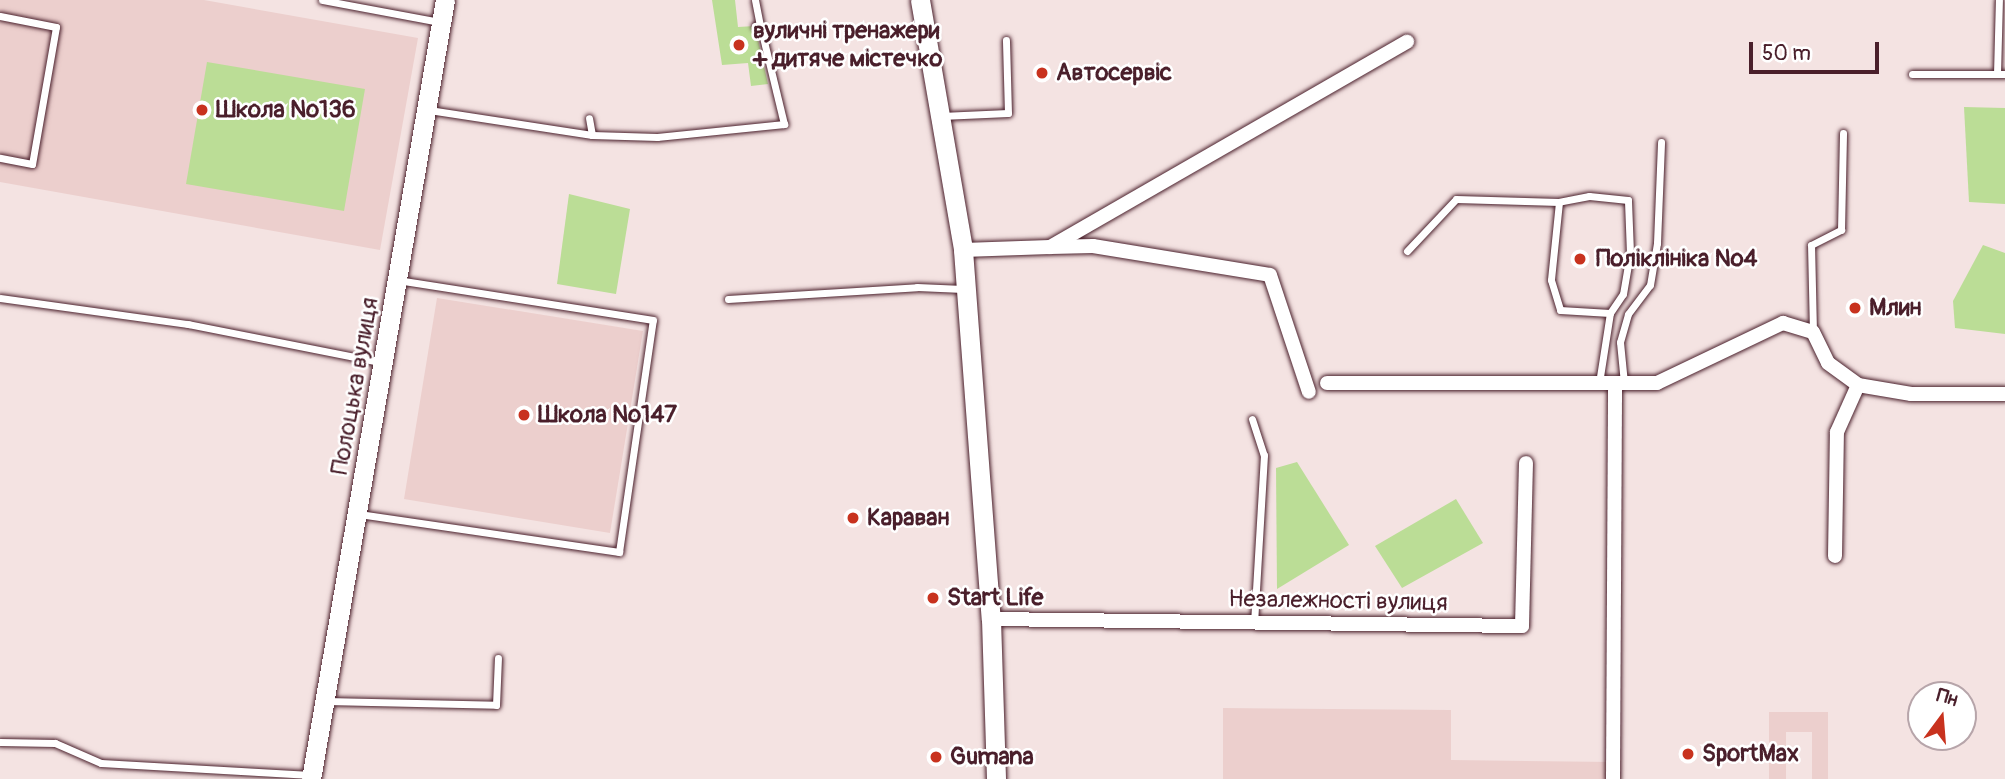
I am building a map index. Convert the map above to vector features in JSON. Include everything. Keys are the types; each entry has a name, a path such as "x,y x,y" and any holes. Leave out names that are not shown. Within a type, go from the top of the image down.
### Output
{"street":[{"name":"Полоцька вулиця","path":"311,777 359,514 445,0"},
{"path":"920,0 963,250 967,289 991,618 996,779"},
{"path":"1050,247 1407,42"},
{"path":"963,250 1093,246 1270,275 1309,392"},
{"path":"1327,383 1657,383 1783,323 1813,332 1828,363 1858,384 1910,394 2005,394"},
{"path":"1613,779 1620,383"},
{"path":"1835,556 1837,432 1858,384"},
{"name":"Незалежності вулиця","path":"991,618 1521,626 1526,463"}],"lane":[{"path":"322,0 442,23"},
{"path":"428,110 592,135 657,137 784,124 757,26 755,0"},
{"path":"1912,74 2001,74 1999,0"},
{"path":"0,16 56,27 32,164 0,158"},
{"path":"940,116 1008,113 1006,40"},
{"path":"589,118 592,135"},
{"path":"1813,332 1811,244 1841,230 1843,133"},
{"path":"1620,383 1620,342 1628,314 1650,285 1655,253 1661,142"},
{"path":"1408,251 1456,199 1559,202 1589,197 1628,200 1630,253 1623,295 1610,313 1599,383"},
{"path":"1559,202 1551,280 1560,310 1610,313"},
{"path":"359,514 619,552 653,320 398,279"},
{"path":"728,299 917,287 967,289"},
{"path":"0,298 188,324 384,363"},
{"path":"1252,419 1264,455 1254,623"},
{"path":"326,701 496,705 498,658"},
{"path":"0,742 55,743 100,763 311,777"}],"shaded area":[{"name":"Школа №136","path":"0,0 204,0 418,38 380,250 0,182"},
{"name":"Школа №147","path":"437,298 643,331 610,533 404,499"},
{"path":"1223,708 1451,710 1451,760 1613,762 1613,779 1223,779"},
{"path":"1769,712 1828,712 1828,779 1812,779 1812,732 1786,732 1786,779 1769,779"}],"green space":[{"name":"вуличні тренажери + дитяче містечко","path":"712,0 735,0 738,27 755,26 768,84 751,86 748,63 722,65"},
{"path":"207,62 365,89 344,211 186,184"},
{"path":"1964,107 2005,108 2005,204 1969,202"},
{"path":"569,194 630,209 616,294 557,284"},
{"path":"1983,245 2005,253 2005,334 1955,328 1953,301"},
{"path":"1297,462 1349,545 1277,589 1276,468"},
{"path":"1456,499 1483,543 1402,588 1375,546"}],"place":[{"name":"вуличні тренажери + дитяче містечко","path":"739,45"},
{"name":"Автосервіс","path":"1042,73"},
{"name":"Школа №136","path":"202,110"},
{"name":"Поліклініка №4","path":"1580,259"},
{"name":"Млин","path":"1855,308"},
{"name":"Школа №147","path":"524,415"},
{"name":"Караван","path":"853,518"},
{"name":"Start Life","path":"933,598"},
{"name":"SportMax","path":"1688,754"},
{"name":"Gumana","path":"936,757"}]}
